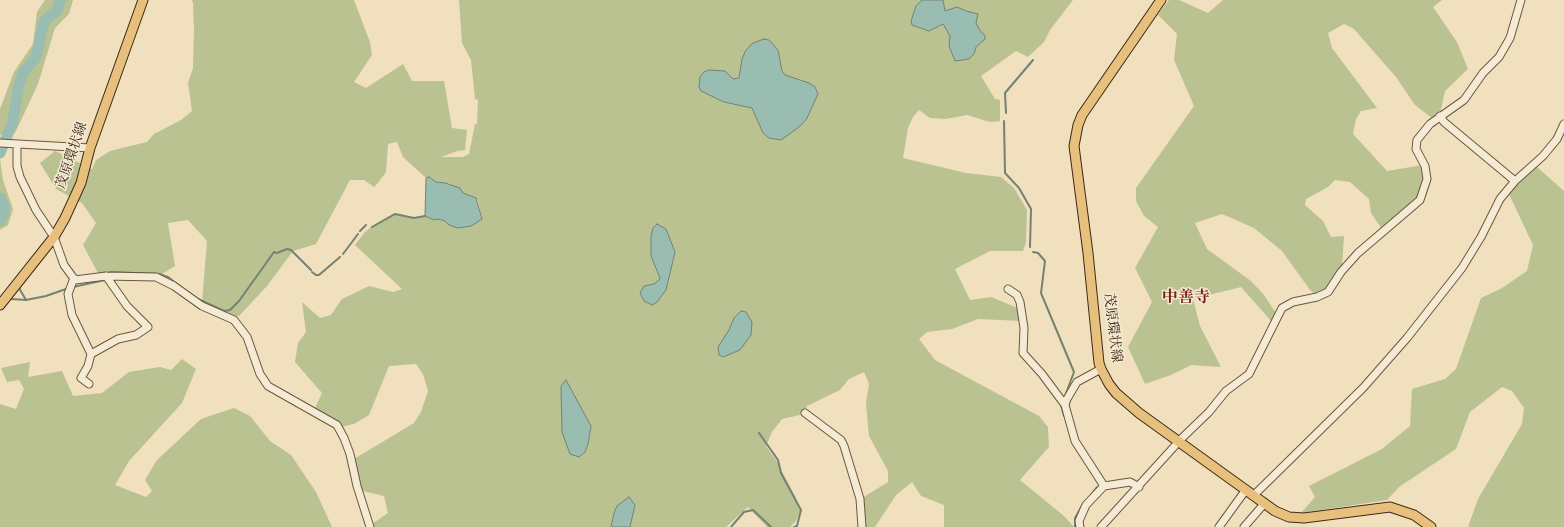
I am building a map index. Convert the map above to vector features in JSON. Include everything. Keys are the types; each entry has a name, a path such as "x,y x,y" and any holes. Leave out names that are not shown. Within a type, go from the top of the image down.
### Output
{"main road":[{"name":"茂原環状線","path":"0,305 54,237 81,184 90,148 143,0"},
{"name":"茂原環状線","path":"1161,0 1082,115 1078,125 1074,146 1088,253 1096,343 1101,369 1116,393 1139,413 1275,512 1289,517 1304,518 1390,507 1414,515 1431,527"}],"street":[{"path":"1101,527 1209,412 1226,391 1249,374 1282,308 1293,302 1317,297 1328,292 1341,272 1358,253 1420,200 1427,179 1425,166 1416,149 1417,140 1430,124 1464,100 1483,73 1499,57 1510,38 1521,0"},
{"path":"1440,116 1444,122 1515,181"},
{"path":"1253,496 1363,388 1408,338 1462,268 1481,237 1500,199 1515,181 1543,156 1557,139 1564,124"},
{"path":"0,143 90,148"},
{"path":"15,144 17,166 20,177 36,210 54,237 64,265 75,280 106,276 156,277 174,286 202,306 234,320 247,337 260,374 268,386 337,425 350,454 357,486 370,527"},
{"path":"91,354 118,338 136,335 148,327 127,306 106,276"},
{"path":"74,278 68,294 72,315 91,354 88,366 81,378 89,384"},
{"path":"1008,289 1017,295 1020,302 1024,328 1022,351 1042,374 1065,405 1076,441 1104,486"},
{"path":"1065,405 1071,390 1077,382 1101,369"},
{"path":"805,413 841,440 844,446 860,499 862,527"},
{"path":"1080,527 1079,521 1086,505 1104,486 1130,482 1139,487"},
{"path":"1219,527 1245,491"},
{"path":"1244,527 1264,504"}],"green space":[{"path":"45,0 73,0 69,14 55,28 38,84 15,133 0,135 0,109 14,72 33,44 37,12"},
{"path":"191,0 354,0 370,42 372,55 354,82 366,88 403,64 412,81 444,81 452,128 467,130 465,150 457,151 441,157 463,157 469,154 475,124 477,124 478,100 475,99 471,60 462,43 459,0 1073,0 1050,30 1044,42 1028,57 1016,51 981,76 995,99 1000,100 1000,121 990,122 967,115 946,119 930,118 919,110 913,117 908,128 903,158 966,173 1001,177 1014,188 1027,210 1026,242 1023,251 990,251 955,269 970,300 991,297 1020,309 1022,321 978,319 952,329 927,332 919,339 935,360 1039,416 1048,427 1049,447 1020,480 1064,516 1074,527 944,527 944,505 921,496 912,482 896,495 875,527 864,527 862,498 888,482 888,471 869,436 866,403 869,384 864,372 849,379 840,390 807,406 804,414 782,419 772,432 766,446 776,460 795,496 800,511 796,521 790,527 767,527 748,507 726,527 373,527 372,524 388,513 384,496 359,490 354,459 414,423 421,412 428,391 423,374 416,364 389,366 369,415 354,424 341,427 315,408 322,393 295,362 298,343 306,332 302,302 320,318 331,315 342,299 369,286 393,292 402,289 355,245 365,232 394,213 417,218 425,216 434,220 438,219 445,221 449,225 482,219 478,200 436,182 429,177 426,178 403,157 397,142 388,144 386,172 378,183 374,187 364,180 350,180 316,244 293,251 267,286 239,316 232,316 202,303 207,241 188,220 168,223 175,266 162,274 162,276 116,272 99,275 83,245 96,223 82,203 56,189 40,163 55,151 92,169 96,160 110,151 147,142 154,134 181,120 192,111 188,83 193,68 194,30 193,2"},
{"path":"1169,0 1179,0 1208,13 1223,0 1442,0 1433,7 1457,42 1468,69 1445,91 1440,114 1432,118 1415,105 1396,77 1354,29 1344,24 1328,33 1332,48 1377,108 1361,111 1356,119 1353,134 1387,171 1423,165 1425,178 1418,199 1382,229 1371,213 1369,199 1350,182 1335,180 1328,187 1306,199 1305,205 1323,221 1331,237 1344,236 1342,267 1327,291 1317,296 1310,290 1282,251 1254,228 1222,214 1195,223 1207,249 1251,281 1264,295 1276,313 1272,322 1241,287 1193,299 1200,326 1221,367 1191,365 1171,375 1145,384 1128,347 1152,302 1135,268 1158,227 1144,216 1136,201 1136,188 1194,106 1174,60 1177,34 1158,15"},
{"path":"0,158 3,180 13,209 8,225 0,230"},
{"path":"1537,167 1564,191 1564,527 1468,527 1478,499 1522,424 1524,408 1512,391 1502,387 1470,412 1456,449 1399,487 1387,500 1301,513 1315,497 1309,486 1382,449 1410,426 1412,389 1445,379 1456,369 1481,298 1502,288 1527,271 1533,245 1508,192 1518,181"},
{"path":"182,359 196,369 182,403 129,461 115,485 146,497 152,491 145,480 157,460 201,419 234,408 250,416 270,441 291,455 316,492 332,527 0,527 0,404 16,409 24,389 19,380 7,382 1,368 30,362 28,377 62,371 73,396 102,393 129,372 160,367 171,370"}],"water":[{"path":"922,0 943,0 945,11 957,7 978,14 976,23 985,36 985,39 976,47 974,54 969,59 955,61 949,46 950,36 943,24 929,31 912,25 911,21 916,6"},
{"path":"764,39 769,40 778,50 782,71 785,75 809,83 815,87 818,94 806,120 781,140 769,138 763,133 752,108 724,102 701,91 699,87 700,77 704,72 709,70 725,71 733,79 739,78 742,59 746,50 753,43"},
{"path":"429,177 436,182 445,183 460,188 463,193 476,198 482,219 471,226 458,228 449,225 445,221 438,219 434,220 425,216 426,178"},
{"path":"657,224 666,229 675,252 666,290 657,302 652,305 644,301 640,293 644,286 654,284 660,278 651,256 651,236 653,228"},
{"path":"741,311 746,312 752,322 751,335 740,350 723,357 719,355 718,347 729,330 734,318"},
{"path":"566,380 591,426 585,452 579,457 570,454 562,432 561,386"},
{"path":"629,497 635,505 630,527 611,527 617,506"}],"waterway":[{"path":"0,153 12,124 19,85 23,73 36,57 43,25 46,19 57,11 60,0"},
{"path":"1006,113 1005,93 1033,60"},
{"path":"1004,121 1005,173 1019,188 1031,209 1030,247"},
{"path":"0,198 4,206 4,213 0,221"},
{"path":"372,227 395,214 414,218 425,216"},
{"path":"360,231 366,225"},
{"path":"343,254 358,234"},
{"path":"198,299 224,311 230,310 239,301 274,252 277,253 287,249 291,250 311,270"},
{"path":"1033,252 1038,253 1045,261 1041,293 1074,372 1065,396"},
{"path":"312,272 319,275 340,257"},
{"path":"110,272 159,274 168,277 181,287"},
{"path":"73,287 105,280"},
{"path":"19,288 26,300"},
{"path":"11,299 26,300 46,296 66,289"},
{"path":"1061,405 1064,416"},
{"path":"759,433 778,460 781,473 801,510 797,526 794,527"},
{"path":"1090,496 1097,487"},
{"path":"1075,527 1075,518 1083,504"},
{"path":"731,527 744,512 753,510 771,527"}],"district":[{"name":"中善寺","path":"1186,299"}]}
